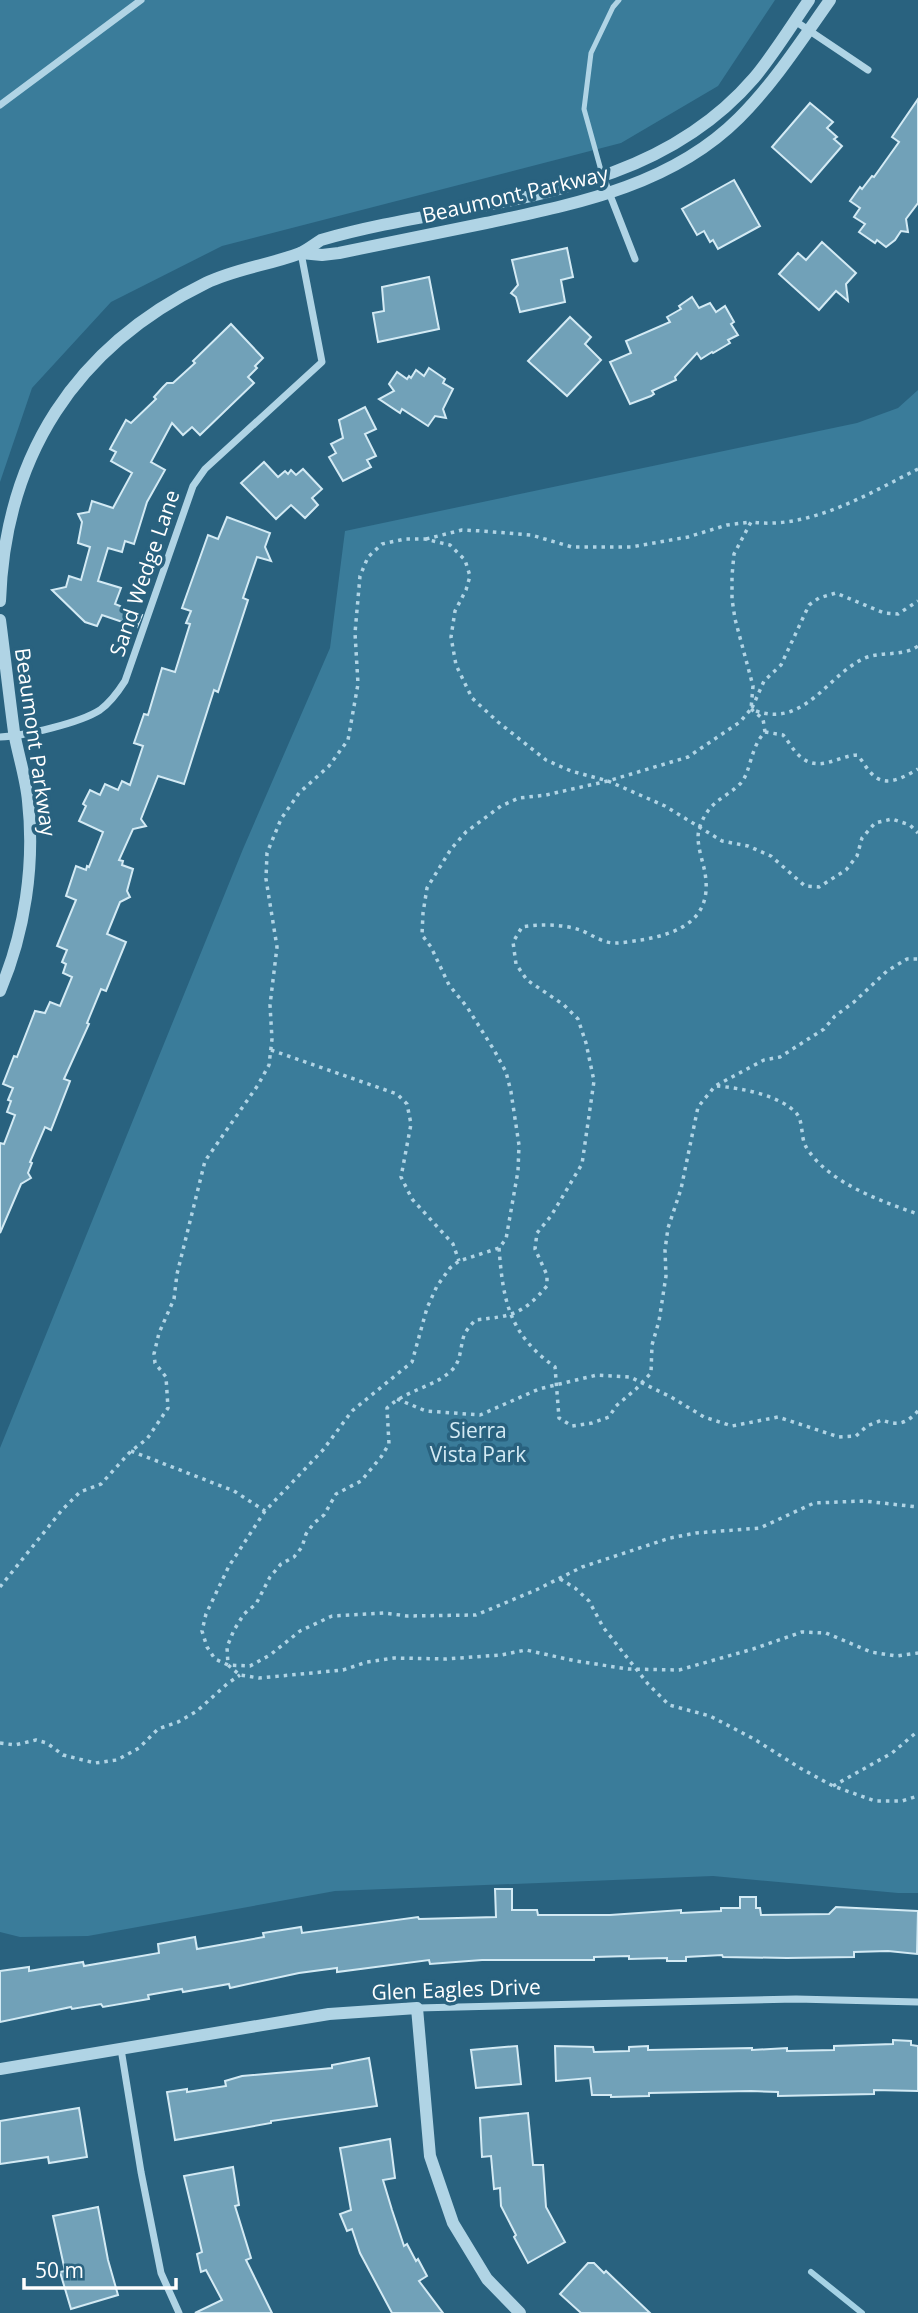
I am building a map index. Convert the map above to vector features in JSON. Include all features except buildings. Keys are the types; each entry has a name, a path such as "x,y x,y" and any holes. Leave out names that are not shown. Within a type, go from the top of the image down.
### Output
{"street":[{"path":"0,106 141,0"},
{"name":"Beaumont Parkway","path":"0,601 1,568 18,490 31,456 51,418 78,381 105,350 141,321 209,281 301,253 321,240 546,192 603,177 644,161 668,148 722,109 753,78 809,0"},
{"name":"Beaumont Parkway","path":"301,253 339,253 551,209 609,194 650,177 705,145 738,120 767,87 830,0"},
{"path":"795,21 868,70"},
{"path":"603,177 635,260"},
{"name":"Sand Wedge Lane","path":"0,737 15,736 99,710 114,697 125,681 193,486 205,469 322,362 301,253"},
{"name":"Beaumont Parkway","path":"0,620 15,736 28,797 31,827 25,905 0,990"},
{"name":"Glen Eagles Drive","path":"0,2069 329,2014 417,2008 769,1999 918,2002"},
{"path":"417,2008 430,2156 453,2222 486,2279 520,2313"},
{"path":"121,2049 161,2273 179,2313"}],"lane":[{"path":"603,177 584,109 591,53 619,0"}],"path":[{"path":"425,539 462,530 531,535 572,547 631,547 688,537 727,525 751,522 782,523 821,513 918,469"},
{"path":"751,522 734,554 732,576 735,618 752,686 751,709"},
{"path":"0,1587 62,1510 80,1492 101,1484 131,1451 147,1439 167,1408 166,1377 155,1363 154,1354 159,1333 174,1299 177,1274 205,1161 269,1065 270,1005 277,947 266,879 267,853 281,819 299,793 329,766 348,740 358,684 355,633 360,576 368,557 383,544 405,539 425,539 450,545 465,560 470,576 455,611 451,637 456,665 472,698 546,760 570,771 608,781 665,806 722,841 748,846 771,856 805,886 819,887 846,870 857,856 862,838 875,823 892,819 909,825 918,833"},
{"path":"918,601 898,614 884,613 836,593 819,598 808,605 781,665 764,681 751,709 740,722 688,757 608,781 546,795 519,798 501,806 466,832 451,849 427,888 422,935 431,947 449,985 467,1007 506,1072 519,1144 518,1171 506,1239 499,1248 459,1261 450,1268 437,1286 428,1308 412,1362 352,1411 323,1450 265,1511 229,1566 206,1614 202,1631 207,1647 215,1659 240,1675 259,1678 343,1670 367,1662 394,1658 446,1659 501,1655 526,1650 636,1670 679,1670 803,1632 826,1633 871,1652 896,1656 918,1653"},
{"path":"751,709 765,714 787,712 809,704 854,664 868,657 890,655 918,646"},
{"path":"751,709 763,719 765,732"},
{"path":"765,732 783,735 800,757 813,765 826,764 844,755 857,755 871,774 881,780 893,781 918,768"},
{"path":"228,1665 227,1647 234,1630 256,1604 270,1577 302,1547 306,1534 324,1515 336,1494 361,1481 381,1457 389,1444 387,1408 397,1399 444,1377 456,1366 465,1334 475,1320 511,1315 523,1310 547,1286 547,1275 535,1249 537,1233 582,1164 594,1081 578,1019 564,1005 527,980 516,964 513,942 522,927 539,924 580,930 594,938 613,943 662,936 680,929 699,914 706,897 699,828 713,803 741,783 756,740 765,732"},
{"path":"499,1248 506,1304 511,1315 521,1334 539,1356 555,1367 559,1419 572,1426 609,1417 651,1373 652,1345 666,1276 668,1228 681,1189 698,1107 715,1086 764,1060 780,1057 824,1029 835,1016 887,971 907,958 918,959"},
{"path":"271,1050 397,1094 407,1104 411,1124 401,1177 412,1199 453,1244 459,1261"},
{"path":"715,1086 736,1087 765,1095 784,1105 798,1115 806,1145 821,1166 887,1203 918,1214"},
{"path":"397,1399 426,1411 480,1415 539,1389 597,1375 630,1377 704,1417 732,1426 778,1417 839,1437 856,1436 867,1426 881,1420 894,1424 909,1421 918,1411"},
{"path":"131,1451 234,1491 265,1511"},
{"path":"228,1665 250,1666 270,1655 307,1627 331,1616 384,1613 407,1616 476,1615 512,1602 582,1567 670,1538 760,1528 814,1503 864,1501 918,1507"},
{"path":"560,1579 589,1601 603,1627 636,1670 669,1705 710,1716 833,1786 874,1801 902,1801 918,1796"},
{"path":"0,1743 15,1745 36,1740 47,1743 63,1755 95,1763 117,1760 139,1748 158,1728 197,1711 240,1675"},
{"path":"833,1786 892,1753 918,1731"}],"green space":[{"path":"0,0 775,0 718,86 621,143 222,246 111,302 32,388 0,482"},
{"name":"Sierra Vista Park","path":"918,390 918,1893 713,1876 335,1891 88,1936 20,1937 0,1932 0,1448 243,849 330,648 345,531 857,423 898,408"}],"waterway":[{"path":"811,2272 862,2313"}]}
